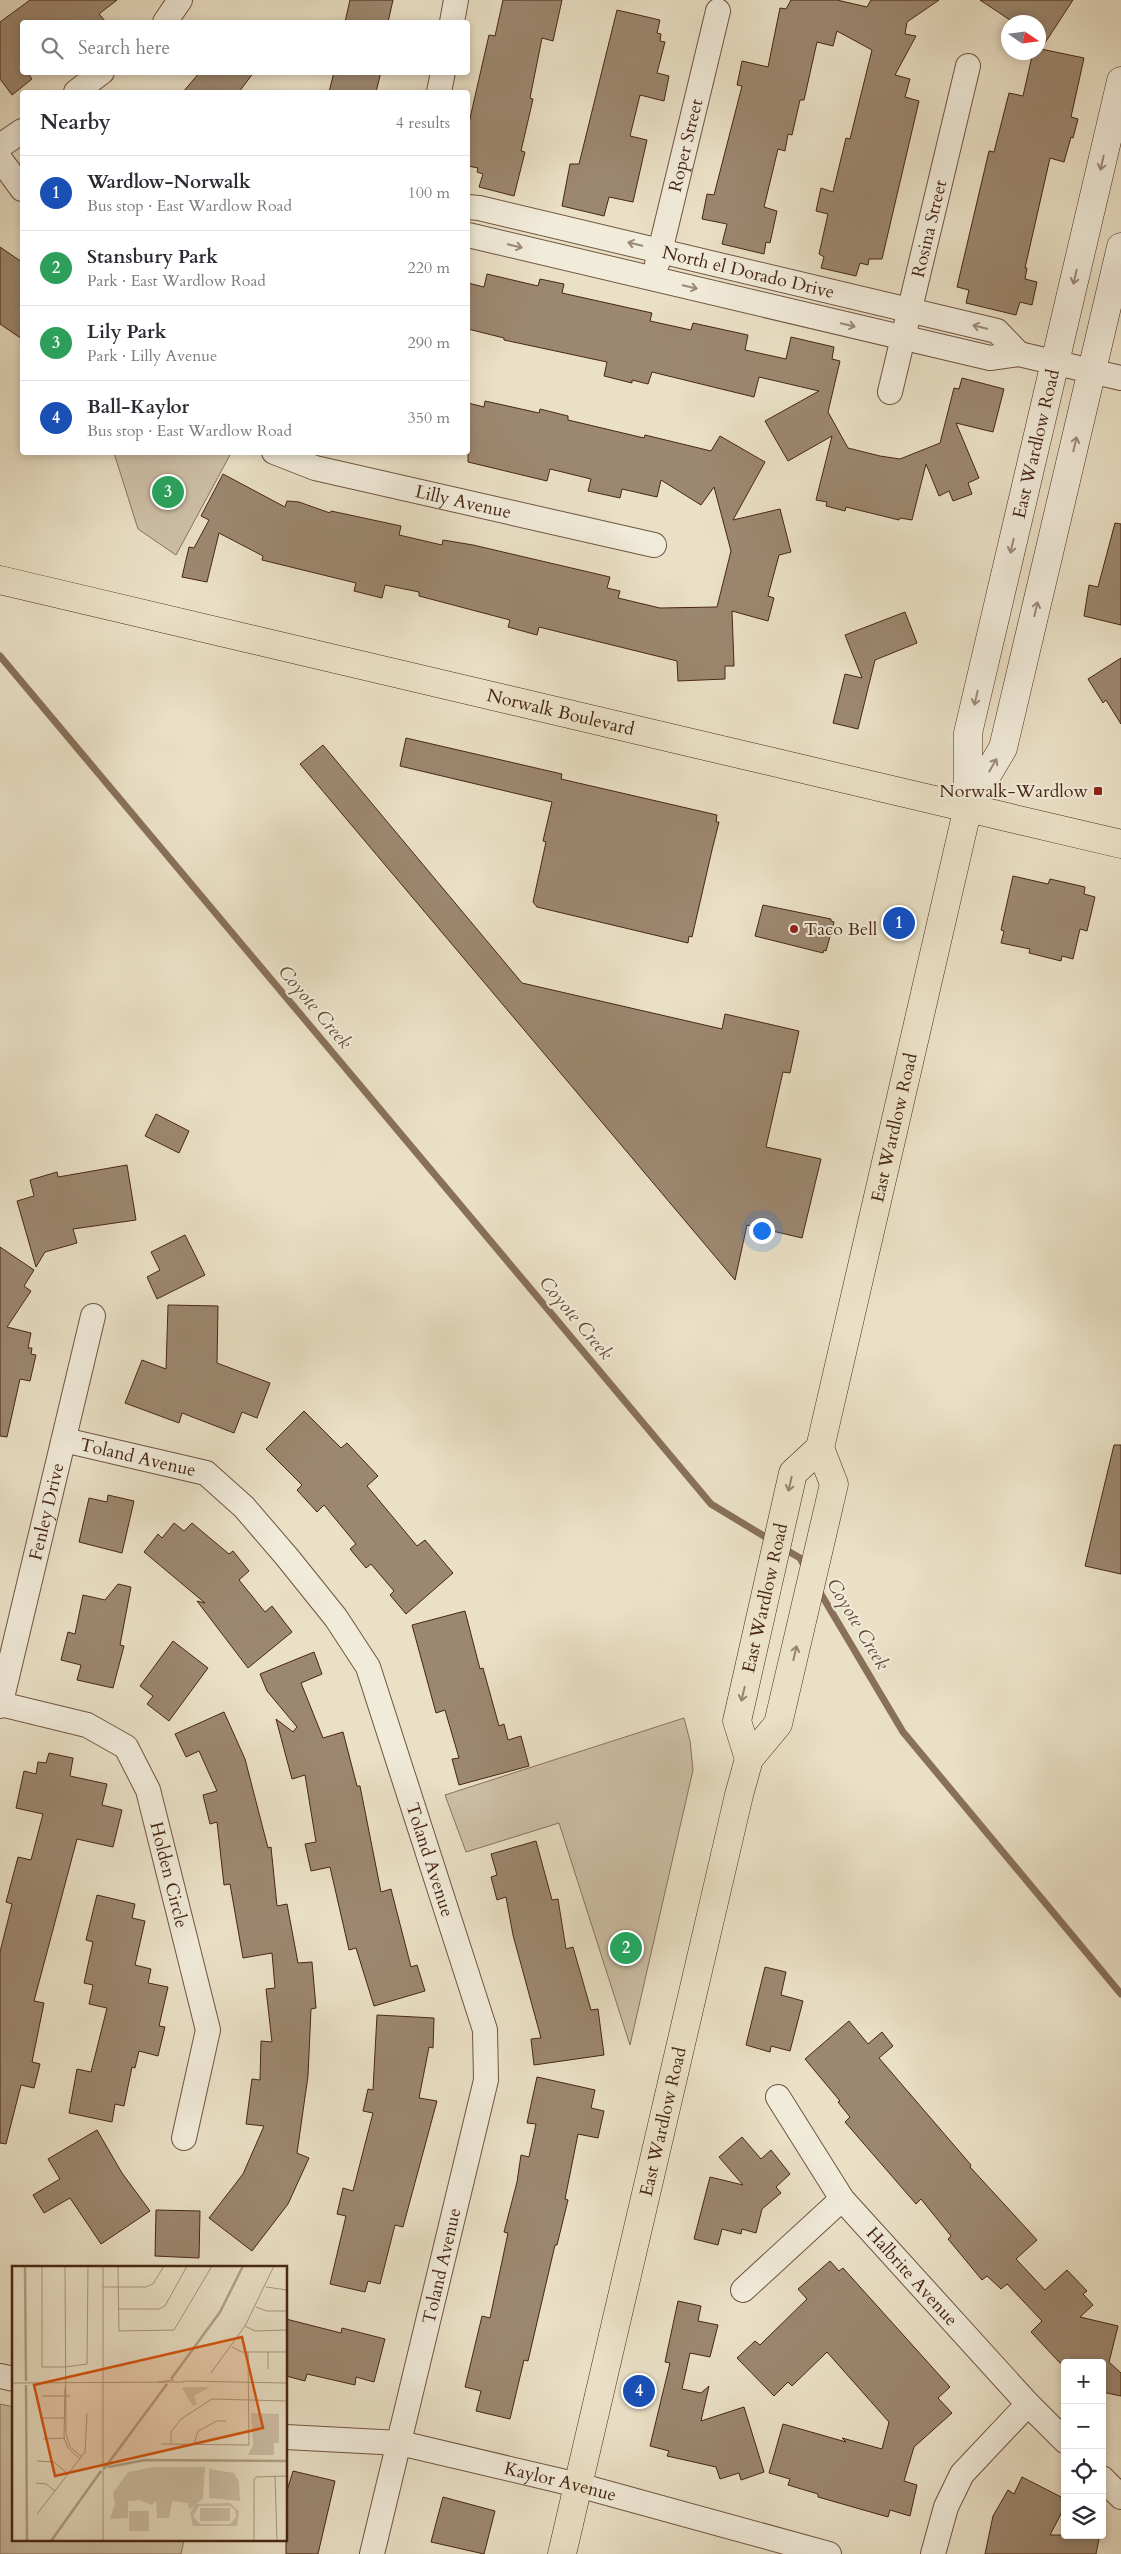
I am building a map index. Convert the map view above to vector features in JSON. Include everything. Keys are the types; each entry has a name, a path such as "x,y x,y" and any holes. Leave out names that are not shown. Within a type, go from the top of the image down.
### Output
{"main road":[{"name":"East Wardlow Road","path":"749,1759 737,1721 793,1473 820,1448 968,807 968,734 1121,81"},
{"name":"East Wardlow Road","path":"968,807 1003,748 1121,247"},
{"name":"Norwalk Boulevard","path":"0,580 1121,844"},
{"name":"East Wardlow Road","path":"562,2554 749,1759 778,1724 834,1484 820,1448"}],"street":[{"path":"166,20 180,0"},
{"path":"452,20 456,0"},
{"name":"Roper Street","path":"653,279 718,11"},
{"name":"Rosina Street","path":"890,392 968,66"},
{"path":"79,90 98,75"},
{"path":"439,90 442,75"},
{"path":"0,146 20,132"},
{"path":"0,159 20,186"},
{"name":"North el Dorado Drive","path":"470,207 660,250 997,331 1018,354"},
{"name":"North el Dorado Drive","path":"470,235 990,358 1018,354 1121,378"},
{"path":"791,311 798,283"},
{"name":"Lilly Avenue","path":"282,455 315,468 654,546"},
{"name":"Fenley Drive","path":"0,1705 93,1316"},
{"name":"Toland Avenue","path":"64,1440 206,1473 244,1507 336,1618 368,1667 482,2020 485,2038 486,2080 372,2554"},
{"name":"Holden Circle","path":"0,1705 87,1725 126,1747 148,1790 208,2030 184,2138"},
{"name":"Halbrite Avenue","path":"778,2097 842,2199 1028,2404 1061,2436"},
{"path":"743,2290 842,2199"},
{"path":"933,2554 946,2507 962,2474 1028,2404"},
{"name":"Kaylor Avenue","path":"288,2437 400,2443 578,2485 829,2554"},
{"path":"1106,2482 1121,2497"}],"shaded area":[{"path":"115,455 230,455 176,555 138,529"},
{"path":"684,1718 690,1741 693,1770 630,2045 559,1823 466,1852 445,1795"},
{"path":"0,2404 12,2407 12,2542 184,2542 181,2554 0,2554"}],"building":[{"path":"30,0 117,0 99,14 104,20 20,20 20,75 29,75 32,79 12,95 0,79 0,22"},
{"path":"350,0 393,0 388,20 345,20"},
{"path":"503,0 562,0 553,41 542,38 530,98 533,99 521,151 525,152 514,196 479,187 483,174 477,172 478,168 470,166 470,118 489,35 495,36"},
{"path":"791,0 837,0 867,7 871,0 939,0 907,22 905,34 916,36 895,75 910,79 905,97 919,101 882,259 869,259 868,265 860,263 856,276 821,268 824,257 819,254 828,214 816,211 821,188 833,192 846,138 850,139 872,50 837,31 833,46 817,42 804,100 800,100 792,135 788,134 785,151 778,149 764,207 777,211 770,243 766,242 764,254 722,244 727,224 702,219 707,194 714,195 742,86 737,85 742,61 768,67 780,8 786,9"},
{"path":"980,0 1073,0 1046,41 1046,15 1002,15"},
{"path":"617,10 660,20 657,33 661,34 660,41 665,42 657,73 669,76 664,101 640,95 630,136 647,140 633,202 609,197 604,216 562,206 570,164 579,164"},
{"path":"1046,50 1084,58 1071,117 1078,119 1073,138 1071,137 1064,162 1050,158 1025,268 1027,268 1025,279 1037,282 1032,305 1020,302 1016,315 966,303 969,290 957,287 989,151 994,152 1009,93 1023,96 1031,60 1046,60"},
{"path":"197,75 252,75 240,90 185,90"},
{"path":"333,75 380,75 376,90 330,90"},
{"path":"0,247 20,261 20,338 0,324"},
{"path":"487,274 538,286 540,279 564,284 562,293 652,313 650,321 691,330 693,323 748,335 745,350 786,359 791,337 834,347 832,359 840,361 828,412 848,448 880,456 900,459 940,443 954,388 959,389 962,378 1004,389 993,432 956,423 979,478 968,483 972,494 953,501 949,491 939,496 926,464 912,520 900,518 899,520 846,507 845,511 826,506 827,502 816,500 832,436 788,461 765,421 819,391 759,377 754,397 652,372 648,384 632,380 632,383 604,376 607,362 504,340 504,338 470,330 470,284 484,287"},
{"path":"485,401 539,413 540,409 568,416 568,420 644,438 645,435 711,451 720,436 765,462 733,520 780,509 791,552 779,555 768,596 774,598 768,621 732,611 734,666 725,666 725,679 678,681 677,661 539,627 537,635 508,627 510,620 419,596 419,592 385,585 382,598 354,591 356,583 262,560 263,556 219,533 207,582 182,577 189,547 194,548 209,520 201,516 223,474 285,507 287,501 299,502 330,513 331,511 401,526 399,535 442,545 443,540 473,545 610,577 607,588 620,591 618,598 660,608 717,607 731,551 714,487 701,505 661,480 657,497 622,489 620,498 588,491 591,479 550,469 547,481 468,462 468,455 470,455 470,404 484,407"},
{"path":"1115,523 1121,524 1121,625 1084,616 1089,585 1098,587"},
{"path":"905,612 917,643 875,660 858,729 833,723 845,674 862,678 845,635"},
{"path":"1121,658 1121,724 1106,700 1103,703 1088,679"},
{"path":"406,738 562,774 561,779 717,815 716,822 719,822 692,937 689,936 688,943 537,907 533,902 546,842 543,841 552,802 400,766"},
{"path":"323,745 522,983 722,1029 725,1014 799,1031 790,1073 783,1072 766,1147 821,1159 802,1238 747,1225 735,1280 300,764"},
{"path":"1013,876 1048,884 1050,879 1085,887 1084,894 1095,897 1087,931 1080,929 1073,959 1062,956 1061,961 1029,953 1030,949 1001,943 1004,931 1001,930"},
{"name":"Taco Bell","path":"763,905 831,919 834,922 826,951 824,950 823,953 755,936"},
{"path":"156,1114 189,1131 179,1153 145,1136"},
{"path":"127,1165 136,1220 73,1229 77,1243 45,1252 36,1267 17,1201 34,1196 30,1180 57,1172 58,1177"},
{"path":"185,1235 205,1275 157,1299 147,1277 160,1270 151,1252"},
{"path":"0,1247 34,1270 24,1286 31,1291 7,1327 31,1333 28,1348 32,1348 31,1354 36,1355 30,1381 20,1379 7,1437 0,1436"},
{"path":"168,1305 218,1306 217,1363 270,1383 257,1418 242,1412 234,1433 182,1413 179,1423 125,1403 142,1360 166,1369"},
{"path":"304,1411 341,1448 347,1443 378,1476 367,1486 417,1546 425,1540 453,1573 406,1614 390,1595 394,1591 371,1564 366,1568 350,1549 356,1544 324,1505 317,1512 297,1490 302,1485 266,1449"},
{"path":"1114,1445 1121,1445 1121,1574 1085,1566"},
{"path":"108,1495 134,1501 122,1553 79,1542 89,1498 107,1502"},
{"path":"174,1523 184,1531 192,1523 229,1554 233,1551 249,1571 239,1580 265,1612 272,1606 292,1632 248,1668 197,1601 205,1603 144,1552 158,1534 162,1538"},
{"path":"118,1584 131,1587 120,1645 124,1646 113,1688 77,1680 81,1665 61,1660 68,1632 75,1634 83,1595 105,1600"},
{"path":"465,1611 480,1669 483,1668 499,1726 504,1724 508,1740 521,1736 529,1766 459,1785 452,1759 459,1758 445,1710 436,1713 412,1625"},
{"path":"173,1641 208,1668 169,1721 147,1704 153,1696 140,1686"},
{"path":"314,1652 322,1674 301,1683 323,1738 343,1732 357,1786 360,1786 381,1892 391,1889 411,1967 417,1965 425,1991 374,2006 356,1948 349,1950 330,1867 311,1871 305,1844 316,1842 305,1775 292,1779 276,1719 293,1732 297,1727 267,1691 260,1674"},
{"path":"224,1712 245,1759 268,1848 271,1847 277,1906 287,1904 298,1963 312,1962 316,2008 311,2009 308,2076 297,2153 309,2158 288,2204 252,2251 209,2218 243,2174 264,2126 246,2124 252,2079 260,2080 261,2041 272,2042 266,1989 275,1988 272,1953 243,1958 230,1884 224,1885 217,1822 210,1824 203,1795 217,1791 199,1751 186,1757 175,1734"},
{"path":"49,1753 73,1758 70,1776 107,1784 102,1805 122,1810 113,1847 77,1839 34,2001 44,2003 32,2062 40,2064 34,2088 21,2085 6,2144 0,2143 0,1952 12,1904 6,1902 18,1857 31,1860 43,1814 16,1808 24,1771 36,1774 38,1762 46,1763"},
{"path":"536,1841 552,1900 558,1899 566,1949 573,1947 591,2010 598,2009 604,2055 534,2065 531,2039 541,2038 513,1935 506,1897 497,1900 491,1877 497,1875 491,1854"},
{"path":"97,1895 135,1904 132,1918 145,1921 135,1965 151,1969 148,1983 168,1987 159,2026 165,2027 158,2056 139,2051 135,2068 132,2067 124,2106 115,2104 112,2122 69,2113 77,2069 91,2072 107,2008 89,2004 93,1985 84,1983 93,1942 86,1940"},
{"path":"765,1967 786,1972 781,1995 803,2001 790,2051 771,2046 770,2052 746,2045"},
{"path":"377,2015 434,2018 433,2048 429,2047 419,2098 437,2101 403,2227 395,2225 380,2284 368,2281 365,2292 330,2284 346,2216 337,2214 343,2188 353,2191 373,2113 363,2111 368,2089 373,2090"},
{"path":"849,2021 868,2044 882,2032 893,2046 879,2058 971,2165 970,2167 1037,2240 1016,2259 1045,2290 1067,2270 1087,2291 1083,2294 1093,2305 1080,2317 1118,2326 1109,2362 1121,2373 1121,2396 1106,2393 1106,2359 1061,2359 1060,2363 1031,2332 1042,2321 1007,2284 1001,2289 987,2276 982,2280 948,2239 951,2236 921,2199 916,2204 845,2122 850,2117 838,2102 840,2101 805,2059"},
{"path":"537,2077 595,2090 591,2108 604,2111 598,2138 578,2134 565,2199 568,2200 557,2245 555,2245 528,2361 524,2360 510,2419 476,2411 481,2391 465,2387 482,2316 490,2318 508,2233 504,2232 517,2182 521,2155 529,2157 536,2124 527,2123"},
{"path":"97,2130 122,2173 150,2211 101,2244 70,2198 44,2213 33,2195 60,2179 48,2159"},
{"path":"742,2137 761,2159 771,2150 790,2174 776,2187 781,2193 762,2209 756,2233 742,2229 741,2234 722,2229 718,2245 694,2239 710,2177 743,2185 719,2157"},
{"path":"156,2210 200,2211 199,2258 155,2256"},
{"path":"830,2261 839,2271 843,2268 950,2387 938,2398 952,2413 914,2447 904,2481 917,2485 910,2516 890,2510 888,2517 818,2497 818,2494 788,2485 790,2479 769,2473 783,2424 846,2442 842,2438 882,2449 889,2422 827,2352 792,2386 788,2382 774,2396 737,2358 755,2341 760,2345 807,2299 798,2289"},
{"path":"678,2301 701,2306 698,2321 718,2325 710,2357 690,2353 682,2389 701,2393 709,2386 701,2421 744,2407 764,2472 741,2480 739,2473 720,2479 716,2467 667,2456 669,2451 650,2446 670,2363 665,2362"},
{"path":"288,2320 341,2333 342,2328 385,2339 374,2382 356,2377 355,2385 307,2374 305,2381 288,2377"},
{"path":"293,2471 335,2481 318,2554 286,2554 286,2542 288,2542 288,2487"},
{"path":"1022,2477 1061,2497 1061,2514 1050,2535 1061,2535 1061,2539 1099,2539 1096,2554 985,2554 993,2516 1008,2490 1014,2494"},
{"path":"443,2497 495,2511 484,2554 431,2542"}],"waterway":[{"name":"Coyote Creek","path":"0,656 711,1504 772,1541"},
{"name":"Coyote Creek","path":"781,1547 800,1558 806,1569"},
{"name":"Coyote Creek","path":"818,1589 903,1732 1121,1994"}],"place":[{"name":"Lily Park","path":"168,492"},
{"name":"Norwalk-Wardlow","path":"1098,791"},
{"name":"Wardlow-Norwalk","path":"899,923"},
{"name":"Taco Bell","path":"794,929"},
{"name":"Stansbury Park","path":"626,1948"},
{"name":"Ball-Kaylor","path":"639,2391"}]}
